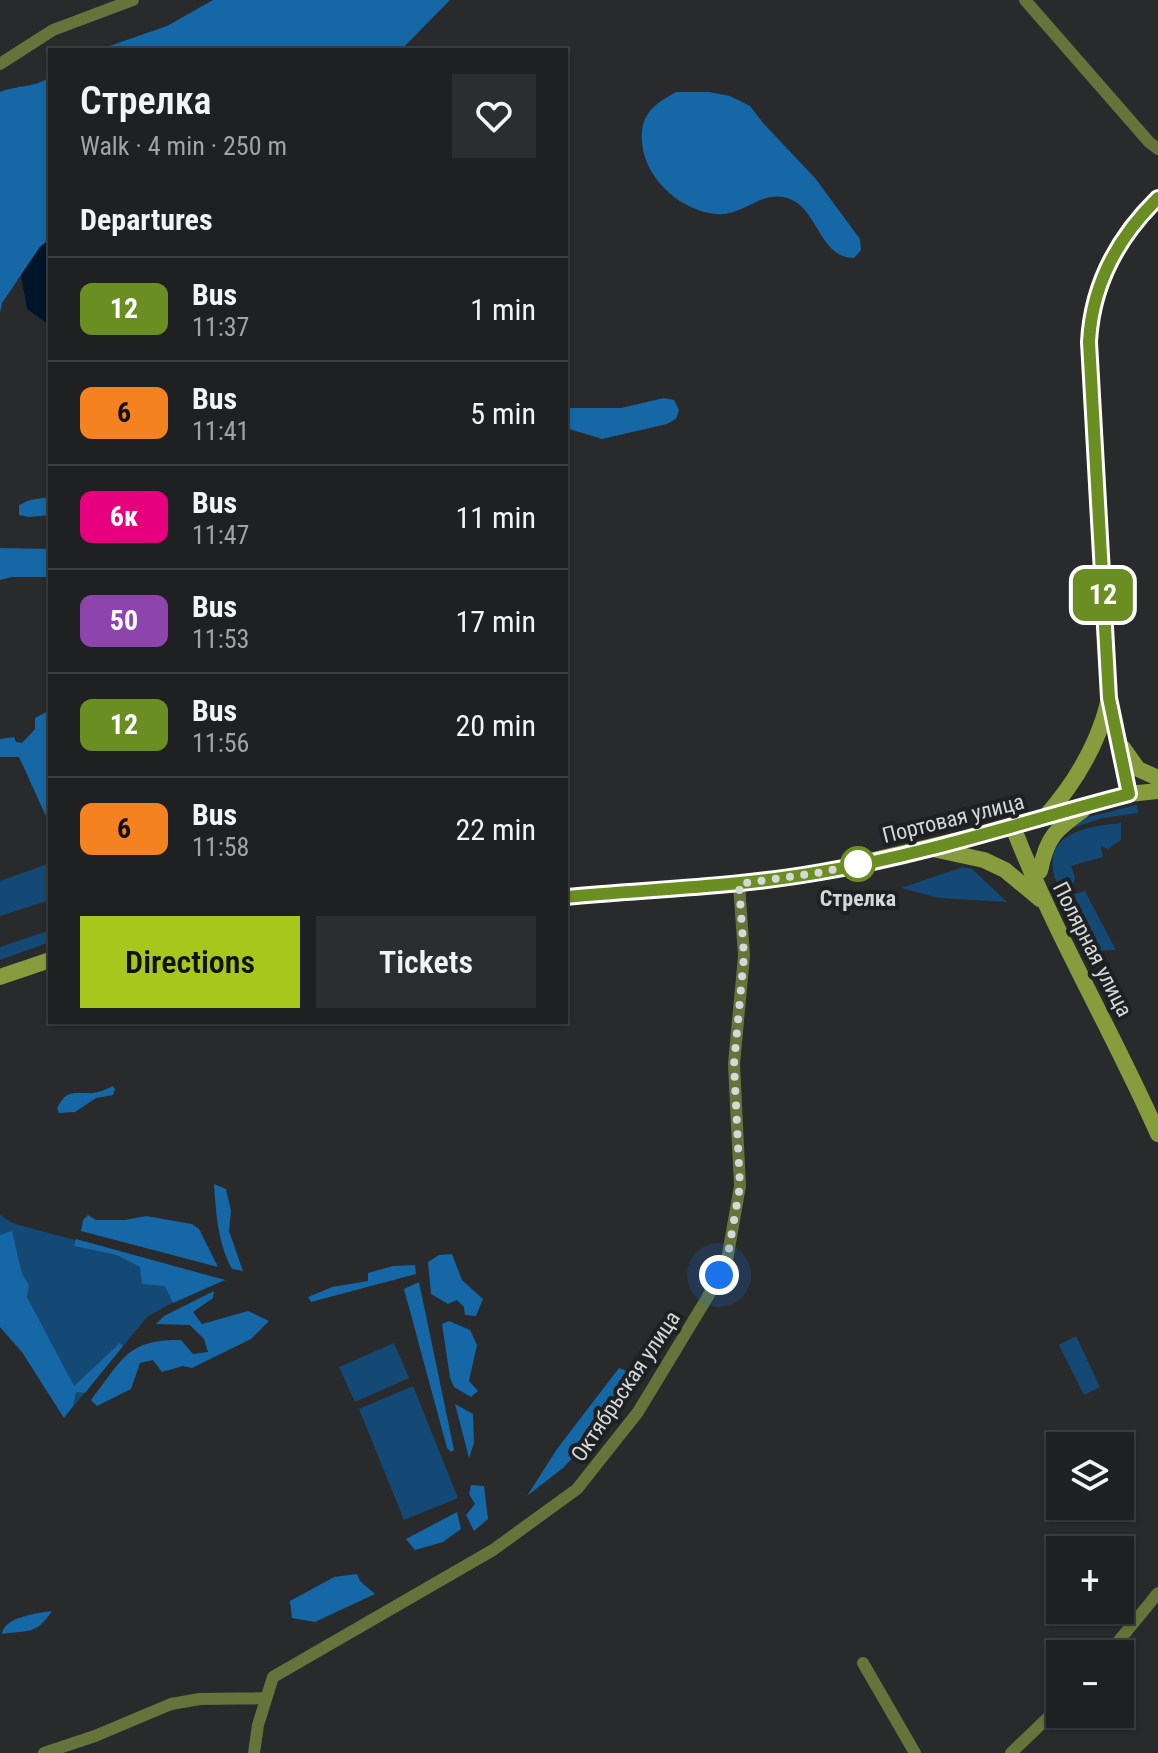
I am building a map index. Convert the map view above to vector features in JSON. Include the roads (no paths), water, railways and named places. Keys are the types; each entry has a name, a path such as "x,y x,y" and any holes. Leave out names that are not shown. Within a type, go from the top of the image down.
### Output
{"main road":[{"path":"1129,794 1109,698 1089,365 1090,324 1098,290 1112,255 1158,198"},
{"path":"1044,903 1040,847 1045,817 1086,762 1102,728 1109,698"},
{"path":"1117,736 1133,764 1158,778"},
{"name":"Портовая улица","path":"568,897 739,884 823,872 1013,827 1129,794 1158,791"},
{"path":"1040,871 1046,844 1052,834 1093,803"},
{"name":"Полярная улица","path":"1013,827 1044,903 1110,1030 1158,1134"},
{"path":"926,848 984,860 1005,870 1044,903"},
{"path":"0,977 48,961"}],"street":[{"path":"0,64 53,30 133,0"},
{"path":"1025,0 1158,149"},
{"name":"Октябрьская улица","path":"254,1753 258,1725 273,1677 493,1550 577,1489 630,1423 707,1298 727,1260 740,1186 734,1064 744,956 739,884"},
{"path":"1119,1640 1158,1593"},
{"path":"863,1663 915,1753"},
{"path":"44,1753 95,1736 171,1704 200,1699 266,1698"},
{"path":"1011,1753 1046,1719"}],"place":[{"name":"Стрелка","path":"858,864"}]}
